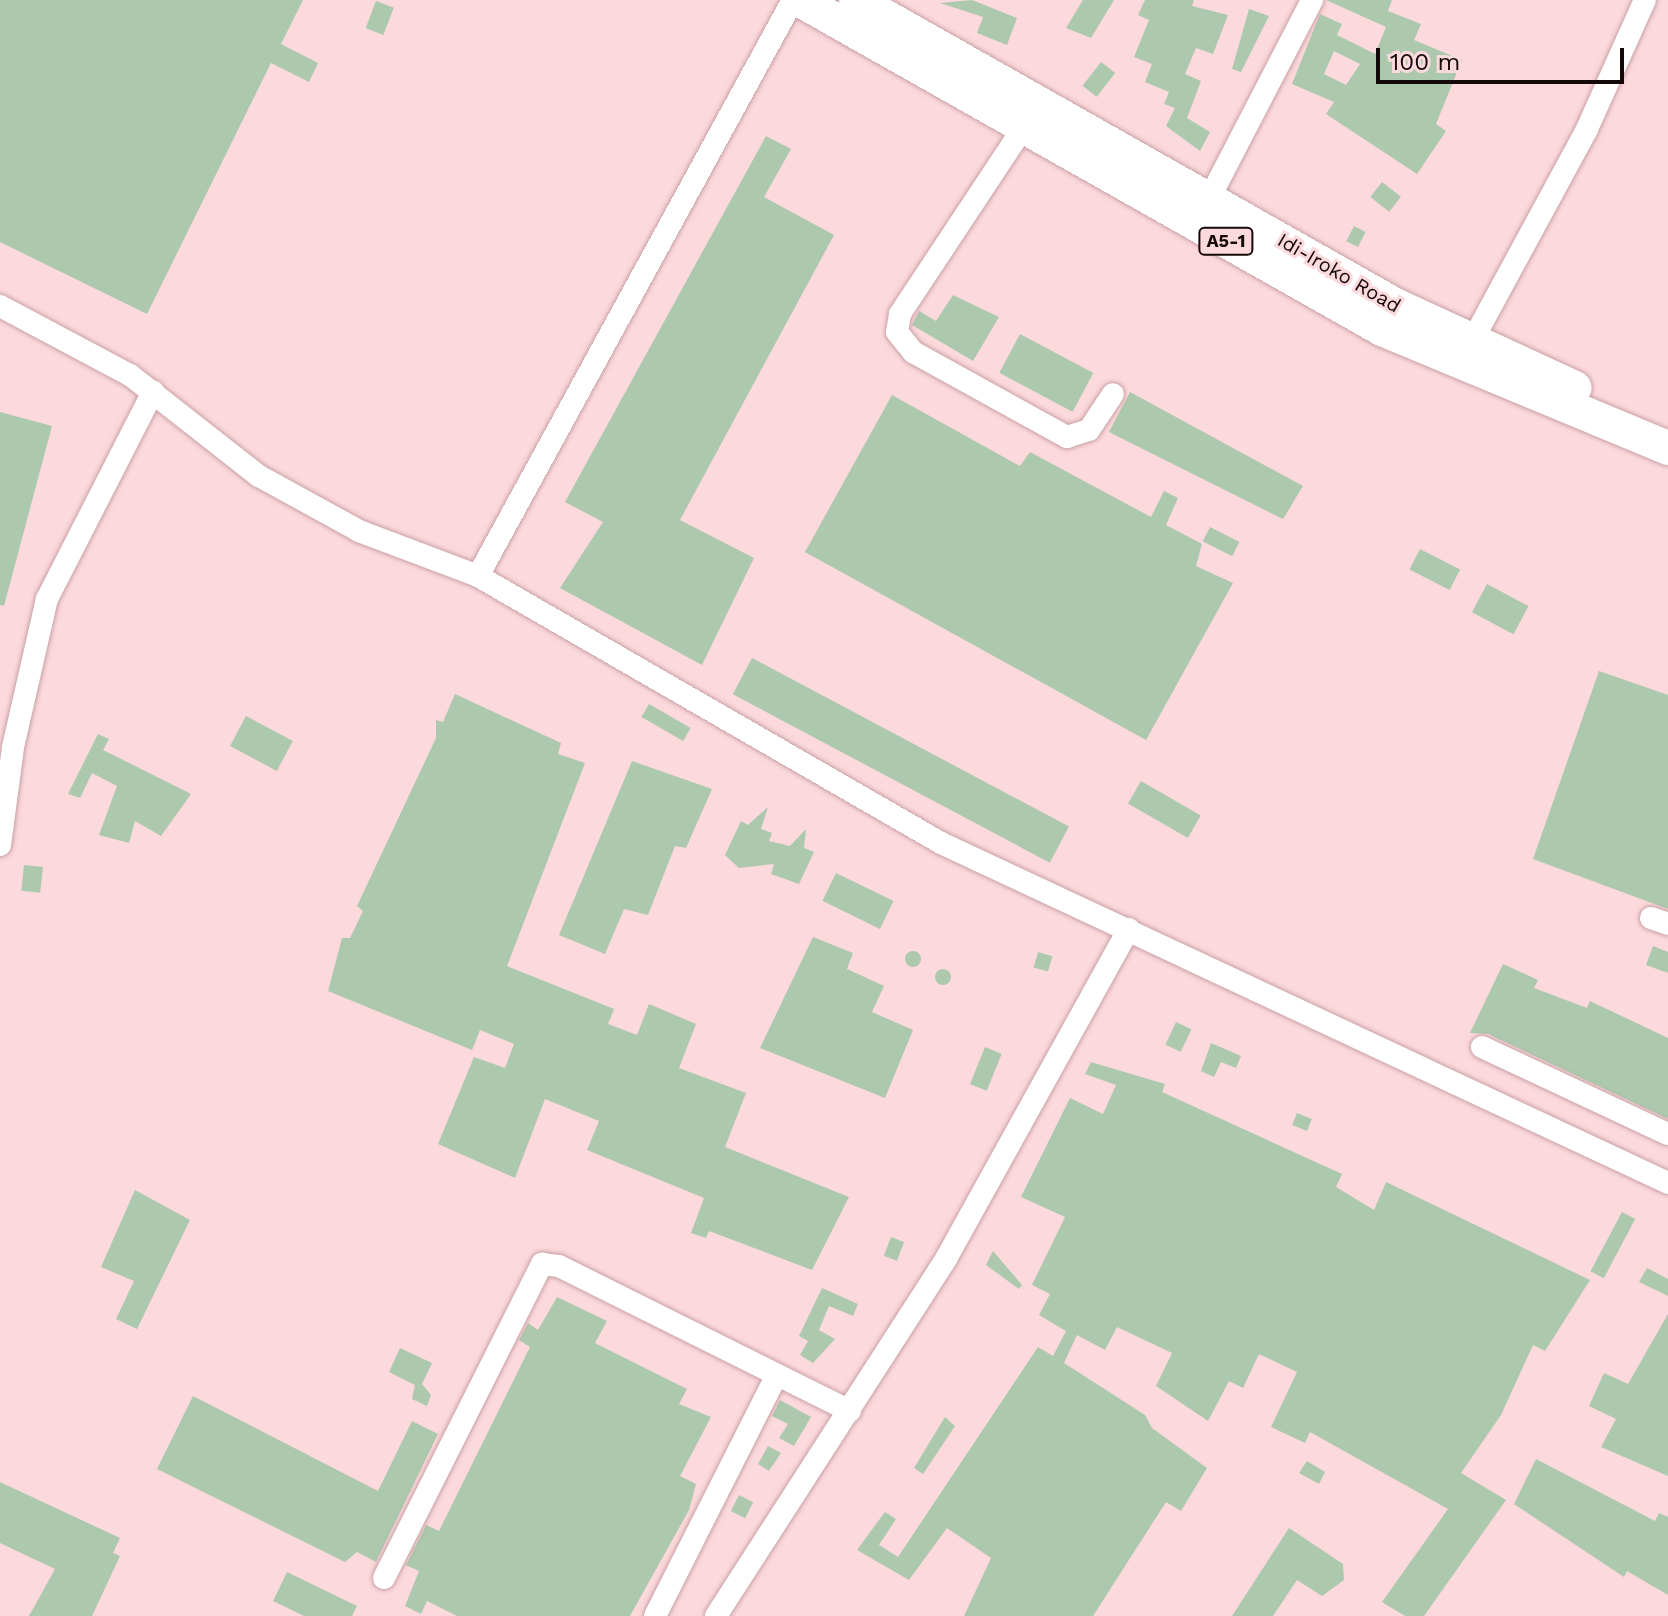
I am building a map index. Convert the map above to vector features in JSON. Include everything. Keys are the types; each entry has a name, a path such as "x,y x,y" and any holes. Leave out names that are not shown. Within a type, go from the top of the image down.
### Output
{"highway":[{"name":"A5-1","path":"800,0 1382,329 1668,448"},
{"name":"Idi-Iroko Road","path":"868,3 1209,199 1471,343 1668,425"}],"street":[{"path":"478,576 793,0"},
{"path":"1209,199 1312,0"},
{"path":"1471,343 1587,129 1645,0"},
{"path":"1023,128 900,314 897,332 913,352 1067,437 1089,430 1113,394"},
{"path":"0,306 153,392 259,476 359,531 478,576 872,806 1668,1183"},
{"path":"0,845 13,747 47,599 153,392"},
{"path":"716,1616 850,1411 1006,1158 1129,929"},
{"path":"1482,1047 1668,1134"},
{"path":"384,1578 531,1274 542,1264 850,1411"},
{"path":"655,1616 776,1376"}],"building":[{"path":"0,0 303,0 281,44 318,63 309,82 271,63 147,314 0,242"},
{"path":"972,0 1017,18 1007,45 977,33 983,17 940,3"},
{"path":"1083,0 1114,0 1091,38 1066,28"},
{"path":"1145,0 1194,0 1192,6 1228,15 1213,54 1196,48 1185,74 1201,81 1187,118 1210,132 1200,151 1166,126 1175,108 1164,104 1169,92 1145,82 1152,64 1134,57 1149,20 1138,15"},
{"path":"1326,0 1392,0 1388,11 1421,24 1414,40 1462,60 1436,124 1446,131 1417,174 1326,114 1334,102 1292,84 1320,14 1342,24 1337,35 1375,54 1386,27","holes":["1334,51 1360,64 1346,85 1324,74"]},
{"path":"376,1 394,8 383,35 366,28"},
{"path":"1249,9 1269,16 1241,72 1232,69"},
{"path":"1101,62 1115,73 1097,97 1083,86"},
{"path":"766,136 791,149 764,197 834,235 680,520 754,558 702,665 560,588 603,522 565,502"},
{"path":"1382,182 1401,197 1389,212 1370,197"},
{"path":"1354,226 1366,232 1358,247 1346,241"},
{"path":"953,295 999,317 973,361 912,325 919,311 936,321"},
{"path":"1020,334 1093,373 1073,412 999,373"},
{"path":"1130,392 1303,486 1283,519 1109,432"},
{"path":"892,395 1020,466 1030,452 1151,517 1164,491 1178,498 1166,525 1202,544 1196,566 1233,583 1146,740 805,552"},
{"path":"0,412 52,426 4,606 0,605"},
{"path":"1210,527 1239,542 1232,556 1203,541"},
{"path":"1420,549 1460,569 1450,590 1410,569"},
{"path":"1487,584 1528,606 1513,634 1472,612"},
{"path":"752,658 1069,827 1050,863 733,694"},
{"path":"1599,671 1668,695 1668,909 1533,859"},
{"path":"455,694 561,743 558,754 585,763 507,966 614,1009 608,1024 637,1035 649,1004 696,1024 679,1068 746,1093 725,1147 849,1197 812,1270 709,1231 706,1238 691,1233 704,1198 587,1150 599,1121 545,1099 515,1178 438,1144 474,1057 505,1068 514,1044 480,1030 472,1050 328,991 342,938 350,938 363,911 357,906 436,738 436,720 443,722"},
{"path":"649,704 691,728 683,741 642,717"},
{"path":"246,716 293,741 277,771 230,746"},
{"path":"98,734 109,739 103,750 191,794 161,836 135,821 129,843 99,835 117,786 92,773 80,798 68,794"},
{"path":"632,761 712,789 686,848 675,846 648,915 624,909 605,954 559,935"},
{"path":"1141,781 1201,816 1188,838 1128,804"},
{"path":"768,807 761,829 772,833 769,841 790,846 806,829 804,848 814,852 799,884 771,874 774,864 739,868 725,855 741,821 748,825"},
{"path":"24,865 43,867 40,893 21,891"},
{"path":"836,873 894,901 880,929 822,901"},
{"path":"813,937 853,953 847,969 884,986 872,1012 913,1030 885,1098 760,1048"},
{"path":"1653,946 1668,952 1668,973 1646,965"},
{"path":"910,951 916,951 921,959 919,965 910,967 905,962 905,956"},
{"path":"1038,952 1052,956 1048,972 1034,967"},
{"path":"1503,964 1538,980 1534,988 1587,1008 1590,1001 1668,1038 1668,1119 1488,1034 1470,1033"},
{"path":"940,969 946,969 951,977 949,983 940,985 935,980 935,974"},
{"path":"1176,1022 1191,1029 1181,1052 1165,1045"},
{"path":"1211,1043 1241,1056 1236,1068 1221,1062 1214,1077 1201,1071"},
{"path":"985,1047 1002,1054 987,1091 970,1084"},
{"path":"1091,1062 1165,1084 1162,1092 1342,1174 1336,1187 1374,1210 1386,1182 1590,1280 1545,1351 1533,1345 1501,1415 1461,1473 1506,1500 1424,1616 1405,1616 1382,1602 1448,1509 1310,1432 1305,1443 1271,1427 1297,1372 1259,1354 1243,1388 1229,1381 1208,1421 1156,1386 1172,1353 1117,1327 1105,1350 1077,1335 1064,1363 1145,1415 1152,1428 1207,1468 1181,1511 1166,1502 1093,1616 964,1616 991,1558 947,1528 909,1580 857,1550 885,1512 896,1519 879,1545 898,1557 1038,1347 1053,1356 1066,1331 1039,1315 1050,1294 1032,1285 1065,1217 1021,1197 1070,1098 1103,1114 1116,1085 1085,1074"},
{"path":"1297,1113 1312,1119 1307,1131 1292,1125"},
{"path":"135,1190 190,1220 137,1329 116,1319 134,1281 101,1267"},
{"path":"1622,1212 1635,1219 1604,1278 1591,1271"},
{"path":"891,1237 904,1242 897,1261 884,1256"},
{"path":"993,1251 1022,1285 1019,1289 986,1265"},
{"path":"1647,1268 1668,1279 1668,1296 1639,1282"},
{"path":"822,1288 858,1304 853,1316 829,1306 819,1330 835,1339 813,1363 800,1355 808,1341 799,1336"},
{"path":"557,1297 607,1321 595,1343 687,1389 679,1404 711,1417 680,1476 696,1484 689,1510 630,1616 457,1616 427,1601 421,1614 405,1606 419,1571 406,1565 426,1525 439,1531 530,1347 519,1340 528,1323 538,1330"},
{"path":"1668,1314 1668,1476 1601,1447 1616,1419 1589,1406 1604,1373 1628,1384"},
{"path":"400,1348 432,1363 422,1384 431,1395 427,1406 412,1399 415,1385 389,1372"},
{"path":"193,1396 378,1491 412,1421 438,1434 376,1562 357,1552 345,1562 157,1469"},
{"path":"780,1400 811,1417 794,1446 779,1438 788,1424 772,1416"},
{"path":"945,1417 955,1426 923,1474 914,1468"},
{"path":"768,1446 781,1453 769,1471 758,1464"},
{"path":"1536,1459 1655,1521 1659,1513 1668,1517 1668,1595 1627,1571 1624,1577 1514,1504"},
{"path":"1307,1461 1325,1472 1319,1484 1299,1473"},
{"path":"0,1482 120,1538 113,1553 120,1556 92,1616 29,1616 55,1569 0,1543"},
{"path":"739,1495 753,1502 745,1518 731,1511"},
{"path":"1289,1528 1343,1564 1344,1580 1322,1596 1297,1580 1273,1616 1232,1616"},
{"path":"287,1572 357,1606 352,1616 304,1616 273,1601"}]}
